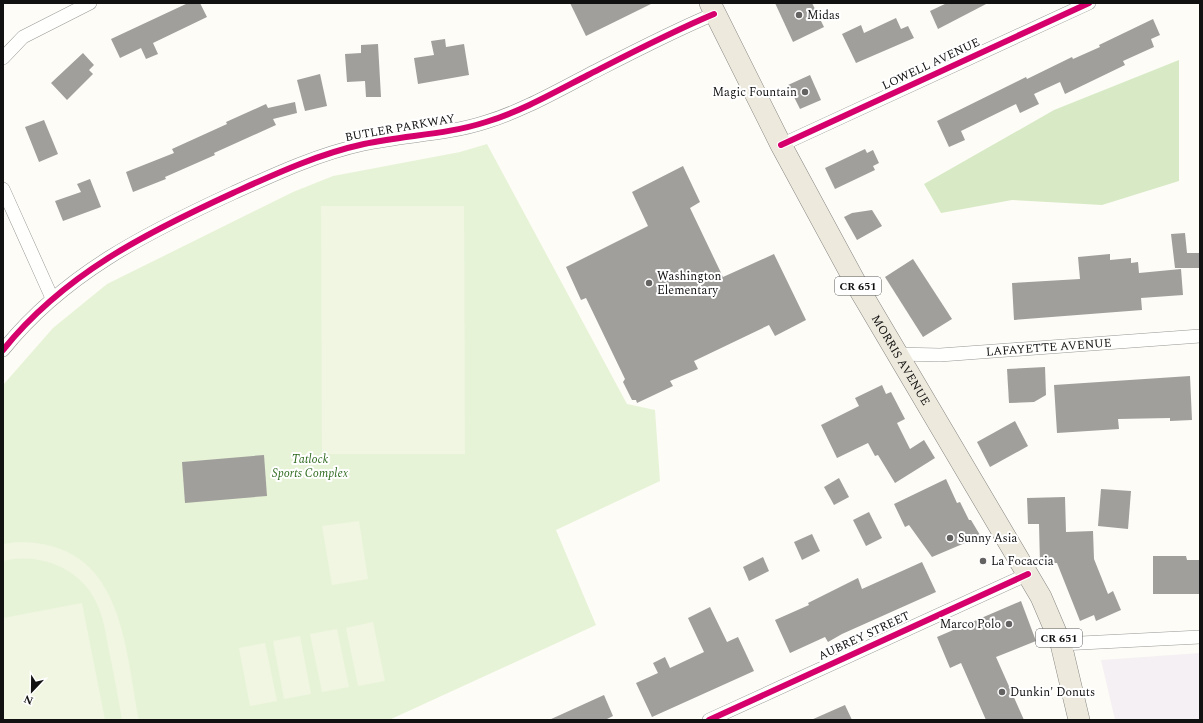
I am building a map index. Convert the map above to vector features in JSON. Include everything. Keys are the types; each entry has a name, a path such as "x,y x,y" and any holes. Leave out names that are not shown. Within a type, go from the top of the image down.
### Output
{"main road":[{"name":"MORRIS AVENUE","path":"712,8 781,145 859,289 1041,597 1061,644 1079,720"}],"street":[{"path":"3,58 23,37 90,3"},
{"name":"LOWELL AVENUE","path":"781,145 1089,3"},
{"name":"BUTLER PARKWAY","path":"3,350 32,317 52,298 107,258 148,234 269,177 318,156 364,144 451,131 486,123 550,95 712,8"},
{"path":"3,190 52,298"},
{"name":"LAFAYETTE AVENUE","path":"897,354 947,354 1200,336"},
{"name":"AUBREY STREET","path":"709,720 1028,574"},
{"path":"1061,644 1200,637"}],"shaded area":[{"path":"1200,653 1200,720 1115,720 1101,660"}],"green space":[{"path":"1179,60 1179,181 1102,205 1012,200 941,213 924,184 1054,110"},
{"name":"Tatlock Sports Complex","path":"487,144 627,404 655,410 660,481 556,530 596,625 389,720 3,720 3,385 53,328 107,284 293,192 333,176 460,152"},
{"path":"321,206 464,206 465,454 322,454"},
{"path":"359,521 368,579 332,585 322,526"},
{"path":"17,542 52,546 79,559 98,578 112,602 122,630 129,660 139,720 122,720 103,621 97,604 90,591 70,572 45,561 17,559 3,561 3,544"},
{"path":"82,603 105,720 3,720 3,618"},
{"path":"373,622 385,681 358,686 346,628"},
{"path":"337,629 349,687 322,692 310,634"},
{"path":"300,636 311,694 284,699 273,641"},
{"path":"265,643 277,701 250,706 239,648"}],"building":[{"path":"188,3 200,3 207,17 153,43 158,54 146,59 141,48 120,58 111,39"},
{"path":"570,3 653,3 586,36"},
{"name":"Midas","path":"775,3 812,3 824,27 793,42"},
{"path":"947,3 988,3 938,29 930,11"},
{"path":"896,18 901,29 908,26 914,38 856,63 842,34 861,25 864,33"},
{"path":"1153,19 1160,35 1151,39 1154,47 1123,61 1125,65 1065,94 1060,82 1034,94 1039,104 1020,113 1016,104 961,131 965,140 949,147 937,121 1026,77 1027,79 1072,57 1073,59 1100,47 1099,45"},
{"path":"445,39 446,47 464,44 469,75 418,84 414,58 434,55 431,41"},
{"path":"378,44 381,97 366,97 365,81 347,82 345,54 361,53 361,45"},
{"path":"83,53 94,65 89,70 93,74 67,100 51,83"},
{"path":"320,74 327,106 305,111 297,80"},
{"name":"Magic Fountain","path":"810,75 821,100 800,109 788,85"},
{"path":"295,102 297,113 273,119 276,125 214,153 215,155 165,177 166,179 133,192 126,172 174,153 172,149 266,104 268,108"},
{"path":"44,120 58,154 39,162 25,127"},
{"path":"865,149 867,153 873,150 879,163 873,166 875,170 835,189 825,168"},
{"name":"Washington Elementary","path":"683,166 700,202 690,208 723,277 774,254 806,320 775,336 769,325 694,361 698,369 670,381 673,386 637,403 636,400 632,400 623,382 625,379 586,298 581,300 566,267 648,226 632,192"},
{"path":"90,179 101,207 63,221 55,201 81,192 77,184"},
{"path":"872,210 882,226 857,240 844,217 852,213"},
{"path":"1185,233 1187,253 1200,253 1200,268 1175,268 1171,234"},
{"path":"1110,254 1110,260 1131,258 1131,263 1138,262 1139,273 1181,269 1183,295 1141,298 1142,310 1014,320 1012,283 1080,279 1078,257"},
{"path":"913,259 952,319 923,337 885,277"},
{"path":"1045,367 1046,395 1034,402 1009,403 1007,369"},
{"path":"1190,376 1192,420 1170,421 1170,418 1118,419 1119,429 1057,433 1054,385"},
{"path":"882,385 886,394 891,392 905,419 897,423 910,449 924,440 935,458 895,483 878,455 875,456 868,443 837,458 821,425 859,406 855,398"},
{"path":"1015,421 1028,446 990,467 977,442"},
{"path":"264,455 267,496 185,503 182,462"},
{"path":"839,478 849,497 834,505 824,487"},
{"path":"946,479 957,503 960,502 969,520 971,520 980,535 971,537 972,540 932,557 909,525 905,527 894,504"},
{"path":"1101,489 1131,491 1128,529 1098,526"},
{"path":"1065,497 1066,532 1093,531 1094,559 1108,594 1113,591 1121,610 1096,621 1094,615 1080,621 1057,563 1040,564 1039,524 1028,524 1027,498"},
{"path":"869,512 882,538 866,546 853,520"},
{"path":"812,534 820,551 802,560 794,542"},
{"path":"1153,556 1186,556 1187,560 1200,560 1200,594 1153,594"},
{"path":"763,557 769,571 749,581 743,567"},
{"path":"922,562 936,592 842,634 828,642 825,637 790,653 775,620 809,605 808,603 858,578 862,589"},
{"path":"1021,601 1036,641 996,657 1024,720 986,720 961,663 950,668 937,637"},
{"path":"710,607 727,642 738,637 754,671 652,717 636,683 658,673 653,663 665,657 670,668 704,652 688,618"},
{"path":"604,695 613,716 605,720 549,720"},
{"path":"845,705 852,720 811,720"}],"cycle path":[{"path":"781,145 1089,3"},
{"path":"3,350 27,323 52,299 80,277 138,240 201,208 281,172 330,153 379,141 456,130 499,118 538,101 650,43 714,14"},
{"path":"709,720 1028,574"}],"place":[{"name":"Midas","path":"799,15"},
{"name":"Magic Fountain","path":"805,92"},
{"name":"Washington Elementary","path":"649,283"},
{"name":"Sunny Asia","path":"950,538"},
{"name":"La Focaccia","path":"983,561"},
{"name":"Marco Polo","path":"1009,624"},
{"name":"Dunkin' Donuts","path":"1002,692"}]}
